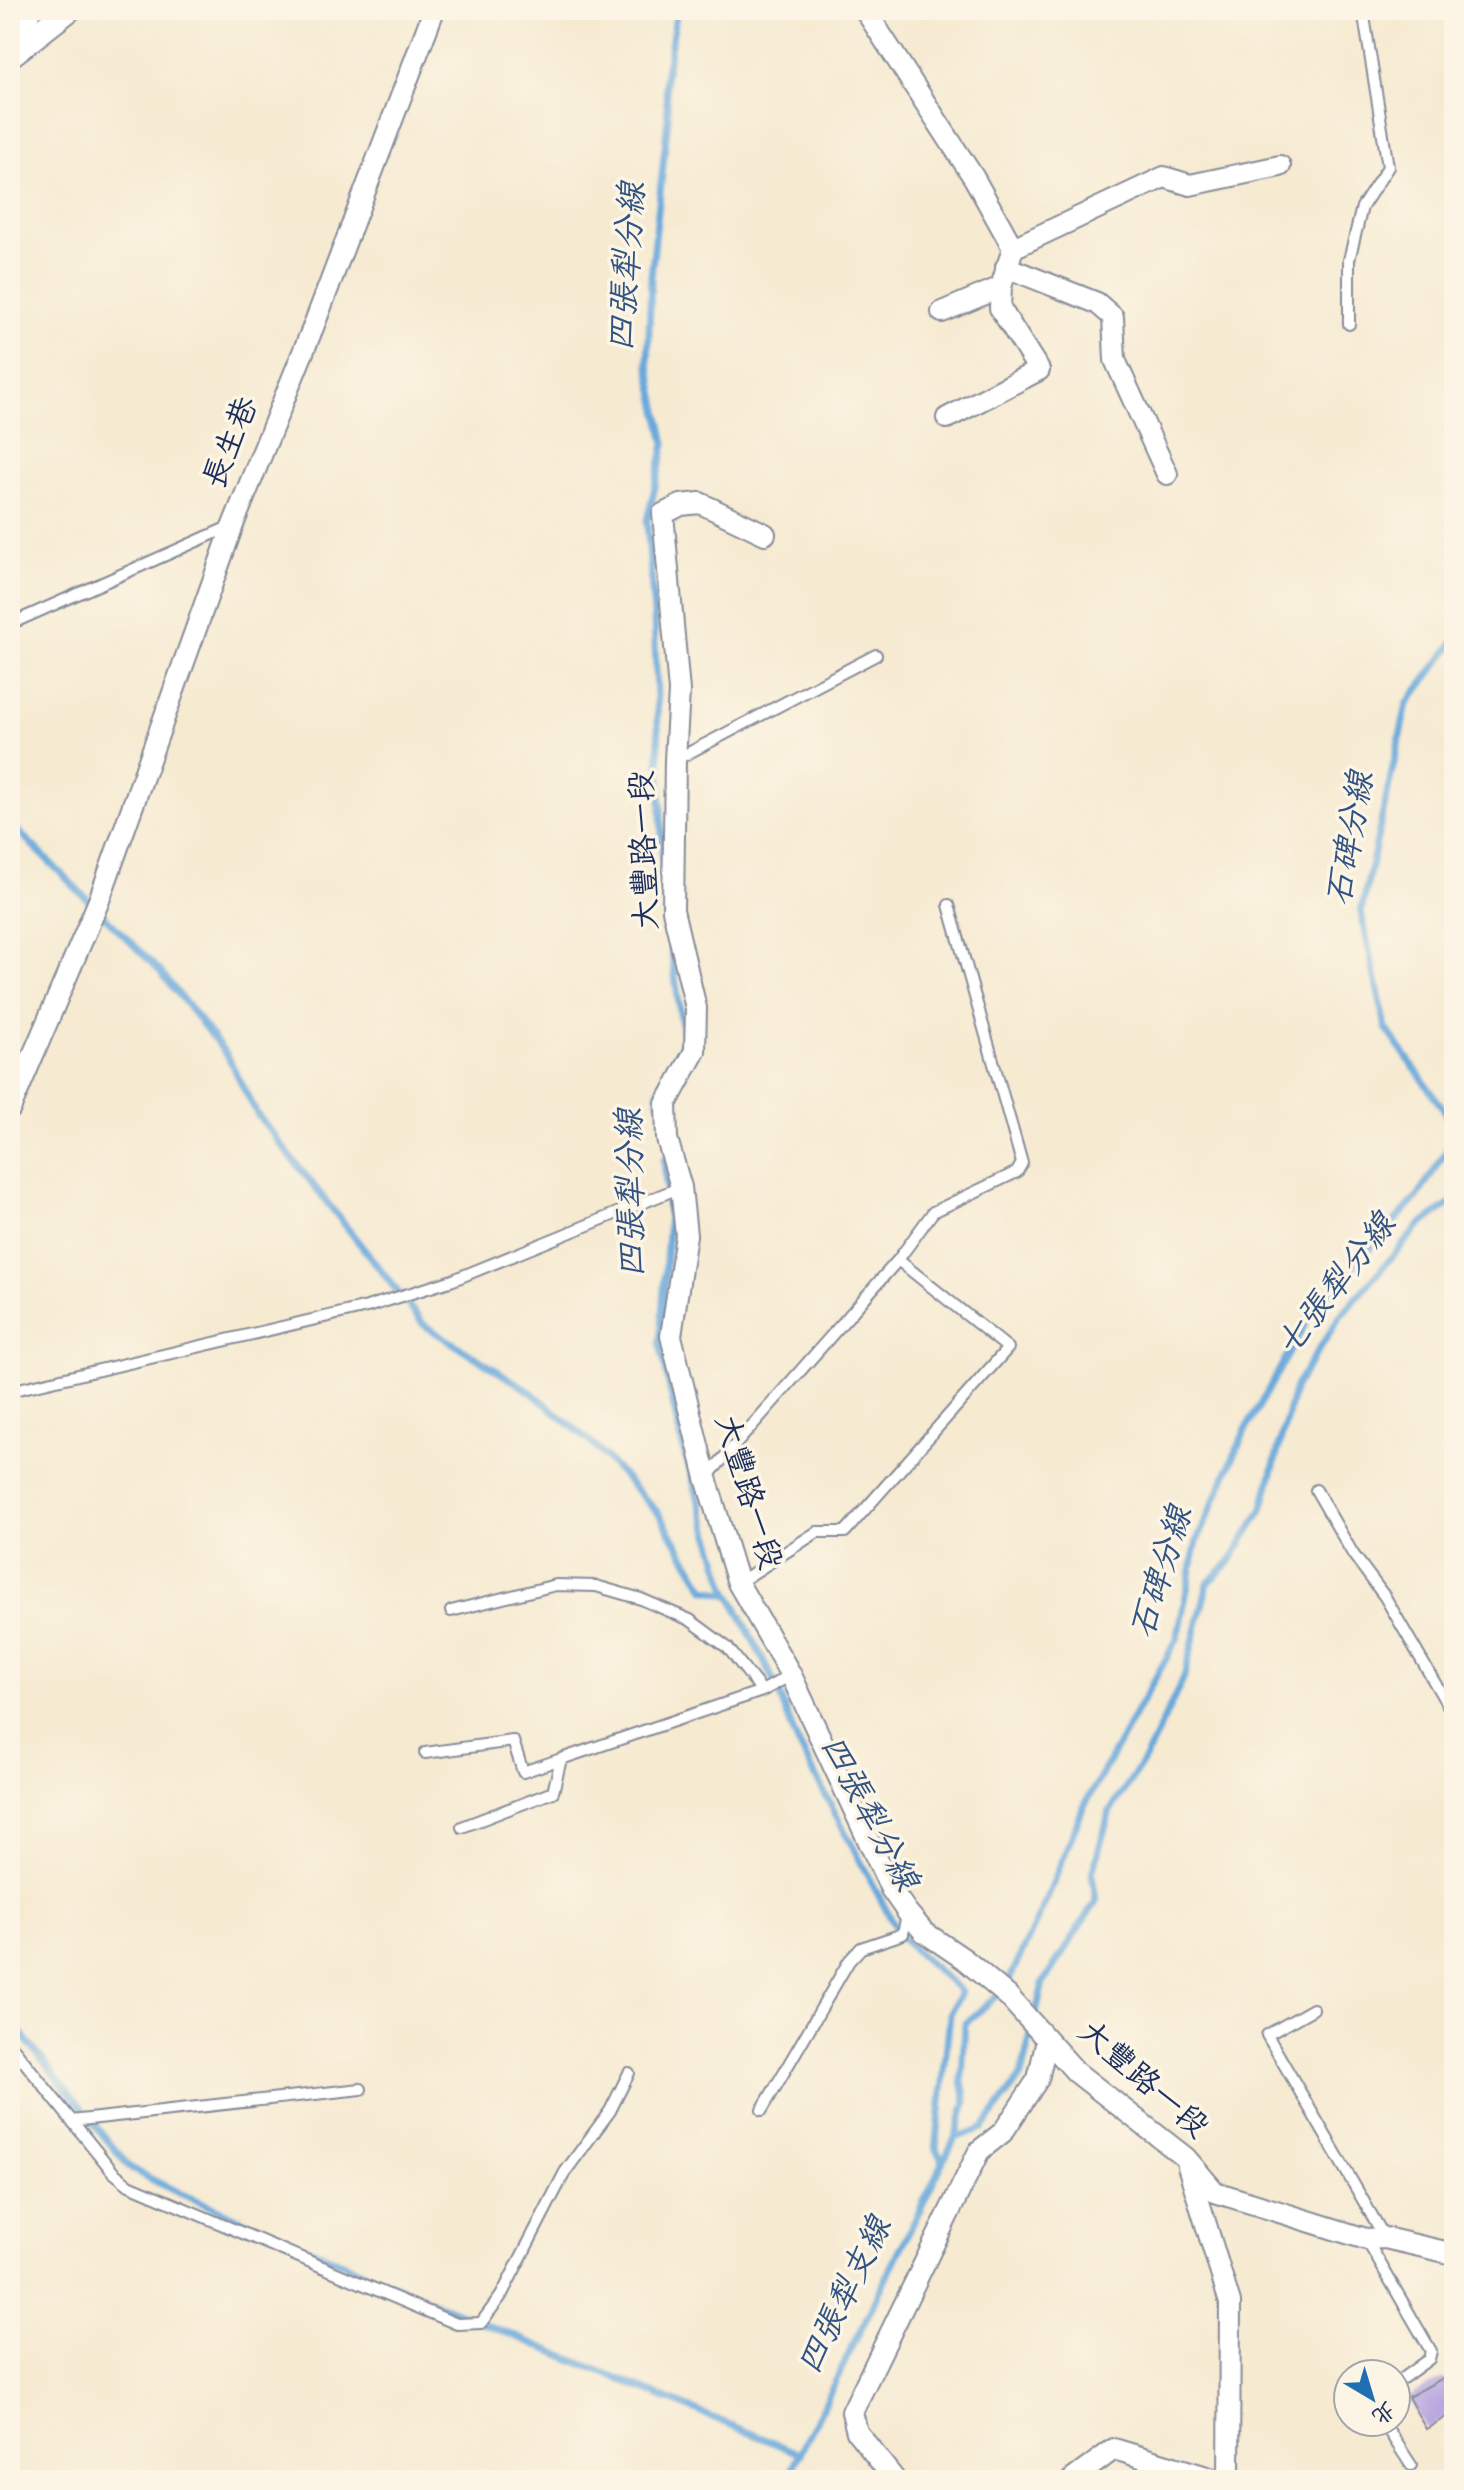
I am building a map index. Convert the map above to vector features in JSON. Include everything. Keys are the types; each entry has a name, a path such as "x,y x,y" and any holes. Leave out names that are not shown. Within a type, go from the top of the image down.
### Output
{"highway":[{"path":"10,21 24,10"}],"street":[{"path":"10,55 68,10"},
{"name":"長生巷","path":"10,1109 98,903 233,525 314,325 434,10"},
{"path":"865,10 974,178 1007,267 1000,308 1039,370 947,418"},
{"path":"942,312 1007,267 1164,177 1190,185 1280,166"},
{"path":"1007,267 1097,303 1113,317 1115,360 1167,474"},
{"name":"大豐路一段","path":"765,534 700,503 681,505 663,514 679,691 673,910 696,1008 695,1051 666,1104 667,1139 681,1187 686,1235 671,1336 706,1478 738,1583 791,1675 891,1889 924,1932 964,1959 1008,1996 1076,2072 1186,2158 1215,2192 1376,2238 1454,2254"},
{"path":"895,2480 857,2432 852,2412 979,2151 1003,2132 1038,2079 1047,2040"},
{"path":"1186,2158 1230,2303 1229,2480"},
{"path":"1072,2480 1114,2449 1217,2480"}],"lane":[{"path":"1349,324 1349,260 1352,247 1362,207 1388,167 1363,10"},
{"path":"10,624 233,525"},
{"path":"675,760 876,655"},
{"path":"706,1478 898,1260 933,1212 1017,1172 1022,1163 949,905"},
{"path":"10,1391 396,1298 453,1280 681,1187"},
{"path":"738,1583 817,1532 845,1532 1008,1348 898,1260"},
{"path":"1316,1490 1353,1554 1385,1597 1454,1716"},
{"path":"451,1611 556,1585 596,1586 641,1599 690,1620 728,1648 762,1691"},
{"path":"425,1753 513,1741 523,1772 762,1691 791,1675"},
{"path":"462,1827 553,1792 561,1759"},
{"path":"762,2110 849,1961 861,1948 903,1934 907,1912"},
{"path":"1313,2009 1267,2035 1376,2238 1431,2351 1429,2359 1412,2371"},
{"path":"10,2044 113,2172 129,2185 457,2324 481,2323 501,2296 565,2172 610,2111 629,2073"},
{"path":"71,2121 361,2089"},
{"path":"1393,2438 1411,2465"}],"building":[{"path":"1443,2378 1454,2398 1454,2412 1426,2429 1412,2404 1412,2395"}],"waterway":[{"name":"四張犁分線","path":"664,898 654,613 647,521 665,444 648,363 651,277 668,118 665,78 677,10"},
{"name":"石碑分線","path":"1454,642 1407,704 1361,912 1386,1028 1444,1110 1454,1136"},
{"path":"10,823 160,971 227,1055 257,1114 424,1325 531,1392 593,1444 659,1514 705,1589 730,1595"},
{"name":"四張犁分線","path":"659,1102 658,1091 684,1040 668,926"},
{"name":"石碑分線","path":"787,2480 955,2138 966,2102 962,2080 965,2024 1006,1987 1048,1896 1083,1808 1177,1639 1197,1541 1245,1431 1313,1310 1418,1196 1454,1139"},
{"name":"四張犁分線","path":"664,1159 669,1219 660,1343 683,1449 726,1587 776,1685 796,1739 901,1938 961,1992 950,2014 936,2150 943,2161"},
{"name":"七張犁分線","path":"955,2138 983,2128 1021,2076 1043,1983 1096,1901 1092,1873 1110,1811 1146,1757 1184,1677 1208,1583 1229,1563 1262,1510 1295,1387 1341,1315 1419,1226 1454,1201"},
{"path":"10,2020 131,2169 177,2192 444,2307 801,2454"}],"water label":[{"name":"四張犁支線","path":"848,2297"}]}
